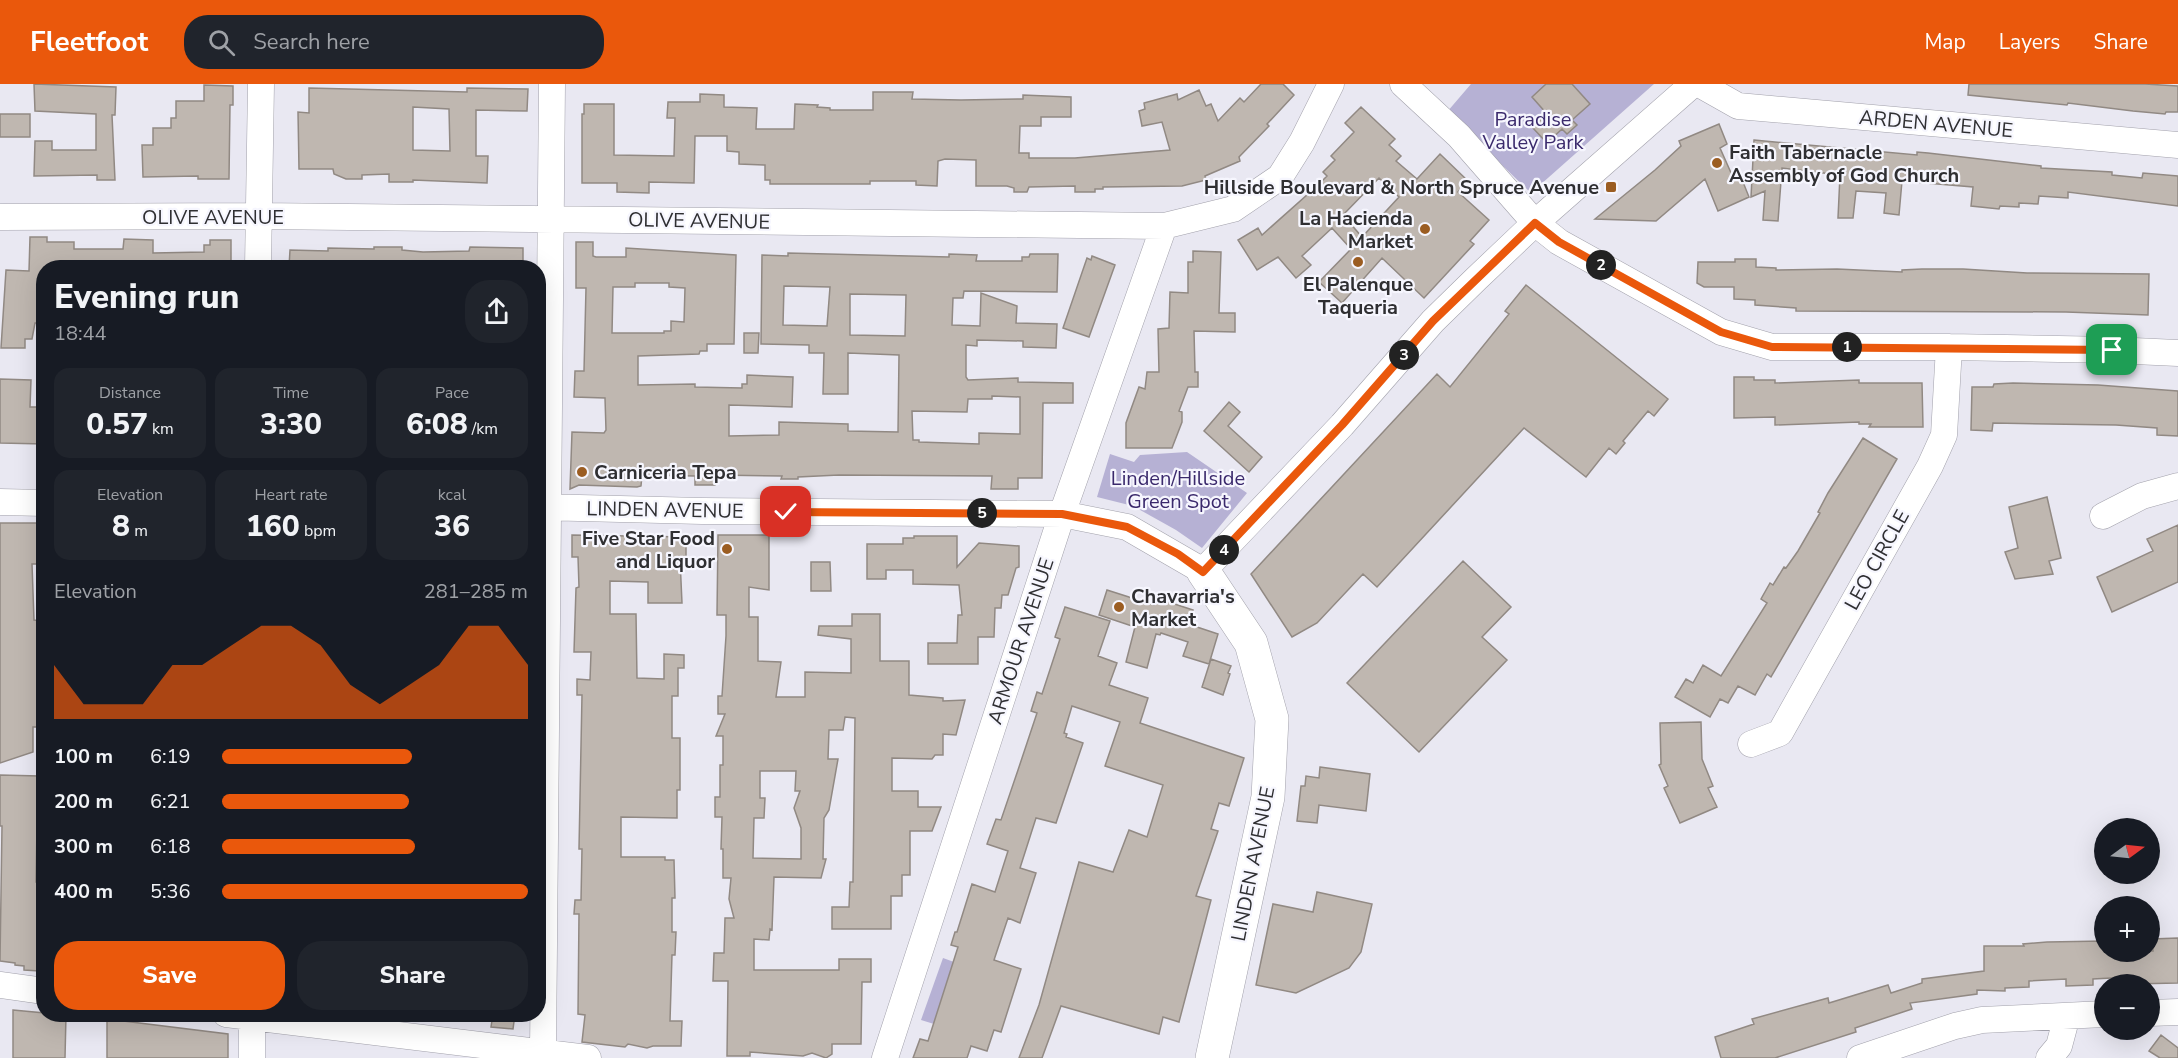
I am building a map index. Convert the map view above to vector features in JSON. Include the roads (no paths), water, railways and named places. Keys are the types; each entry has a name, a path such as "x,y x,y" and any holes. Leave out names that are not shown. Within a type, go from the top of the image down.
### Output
{"main road":[{"name":"LINDEN AVENUE","path":"1203,572 1251,643 1272,719 1268,797 1212,1058"}],"street":[{"path":"258,260 261,84"},
{"path":"546,411 552,84"},
{"name":"OLIVE AVENUE","path":"0,217 258,216 1164,226 1233,209 1280,177 1302,142 1332,84"},
{"path":"1403,84 1459,135 1535,223 1559,242 1721,332 1772,347 1949,347 2178,353"},
{"path":"1203,572 1342,425 1433,321 1535,223 1693,84"},
{"name":"ARDEN AVENUE","path":"1699,84 1738,106 2178,145"},
{"name":"ARMOUR AVENUE","path":"885,1058 1062,514 1164,226"},
{"name":"LEO CIRCLE","path":"1751,744 1780,733 1930,466 1944,435 1949,347"},
{"path":"2103,516 2142,496 2178,486"},
{"path":"0,502 36,502"},
{"name":"LINDEN AVENUE","path":"546,507 702,511 1062,514 1127,527 1178,554 1203,572"},
{"path":"0,985 36,990"},
{"path":"2160,1013 2178,1012"},
{"path":"1860,1058 1955,1026 1982,1020 2094,1015"},
{"path":"2049,1058 2059,1046 2067,1016"},
{"path":"252,1022 252,1058"},
{"path":"300,1022 588,1058"},
{"path":"543,1022 543,1052"}],"place":[{"name":"Faith Tabernacle Assembly of God Church","path":"1717,163"},
{"name":"Hillside Boulevard & North Spruce Avenue","path":"1611,187"},
{"name":"La Hacienda Market","path":"1425,229"},
{"name":"El Palenque Taqueria","path":"1358,262"},
{"name":"Carniceria Tepa","path":"582,472"},
{"name":"Five Star Food and Liquor","path":"727,549"},
{"name":"Chavarria's Market","path":"1119,607"}],"park label":[{"name":"Paradise Valley Park","path":"1533,130"},
{"name":"Linden/Hillside Green Spot","path":"1178,490"}]}
